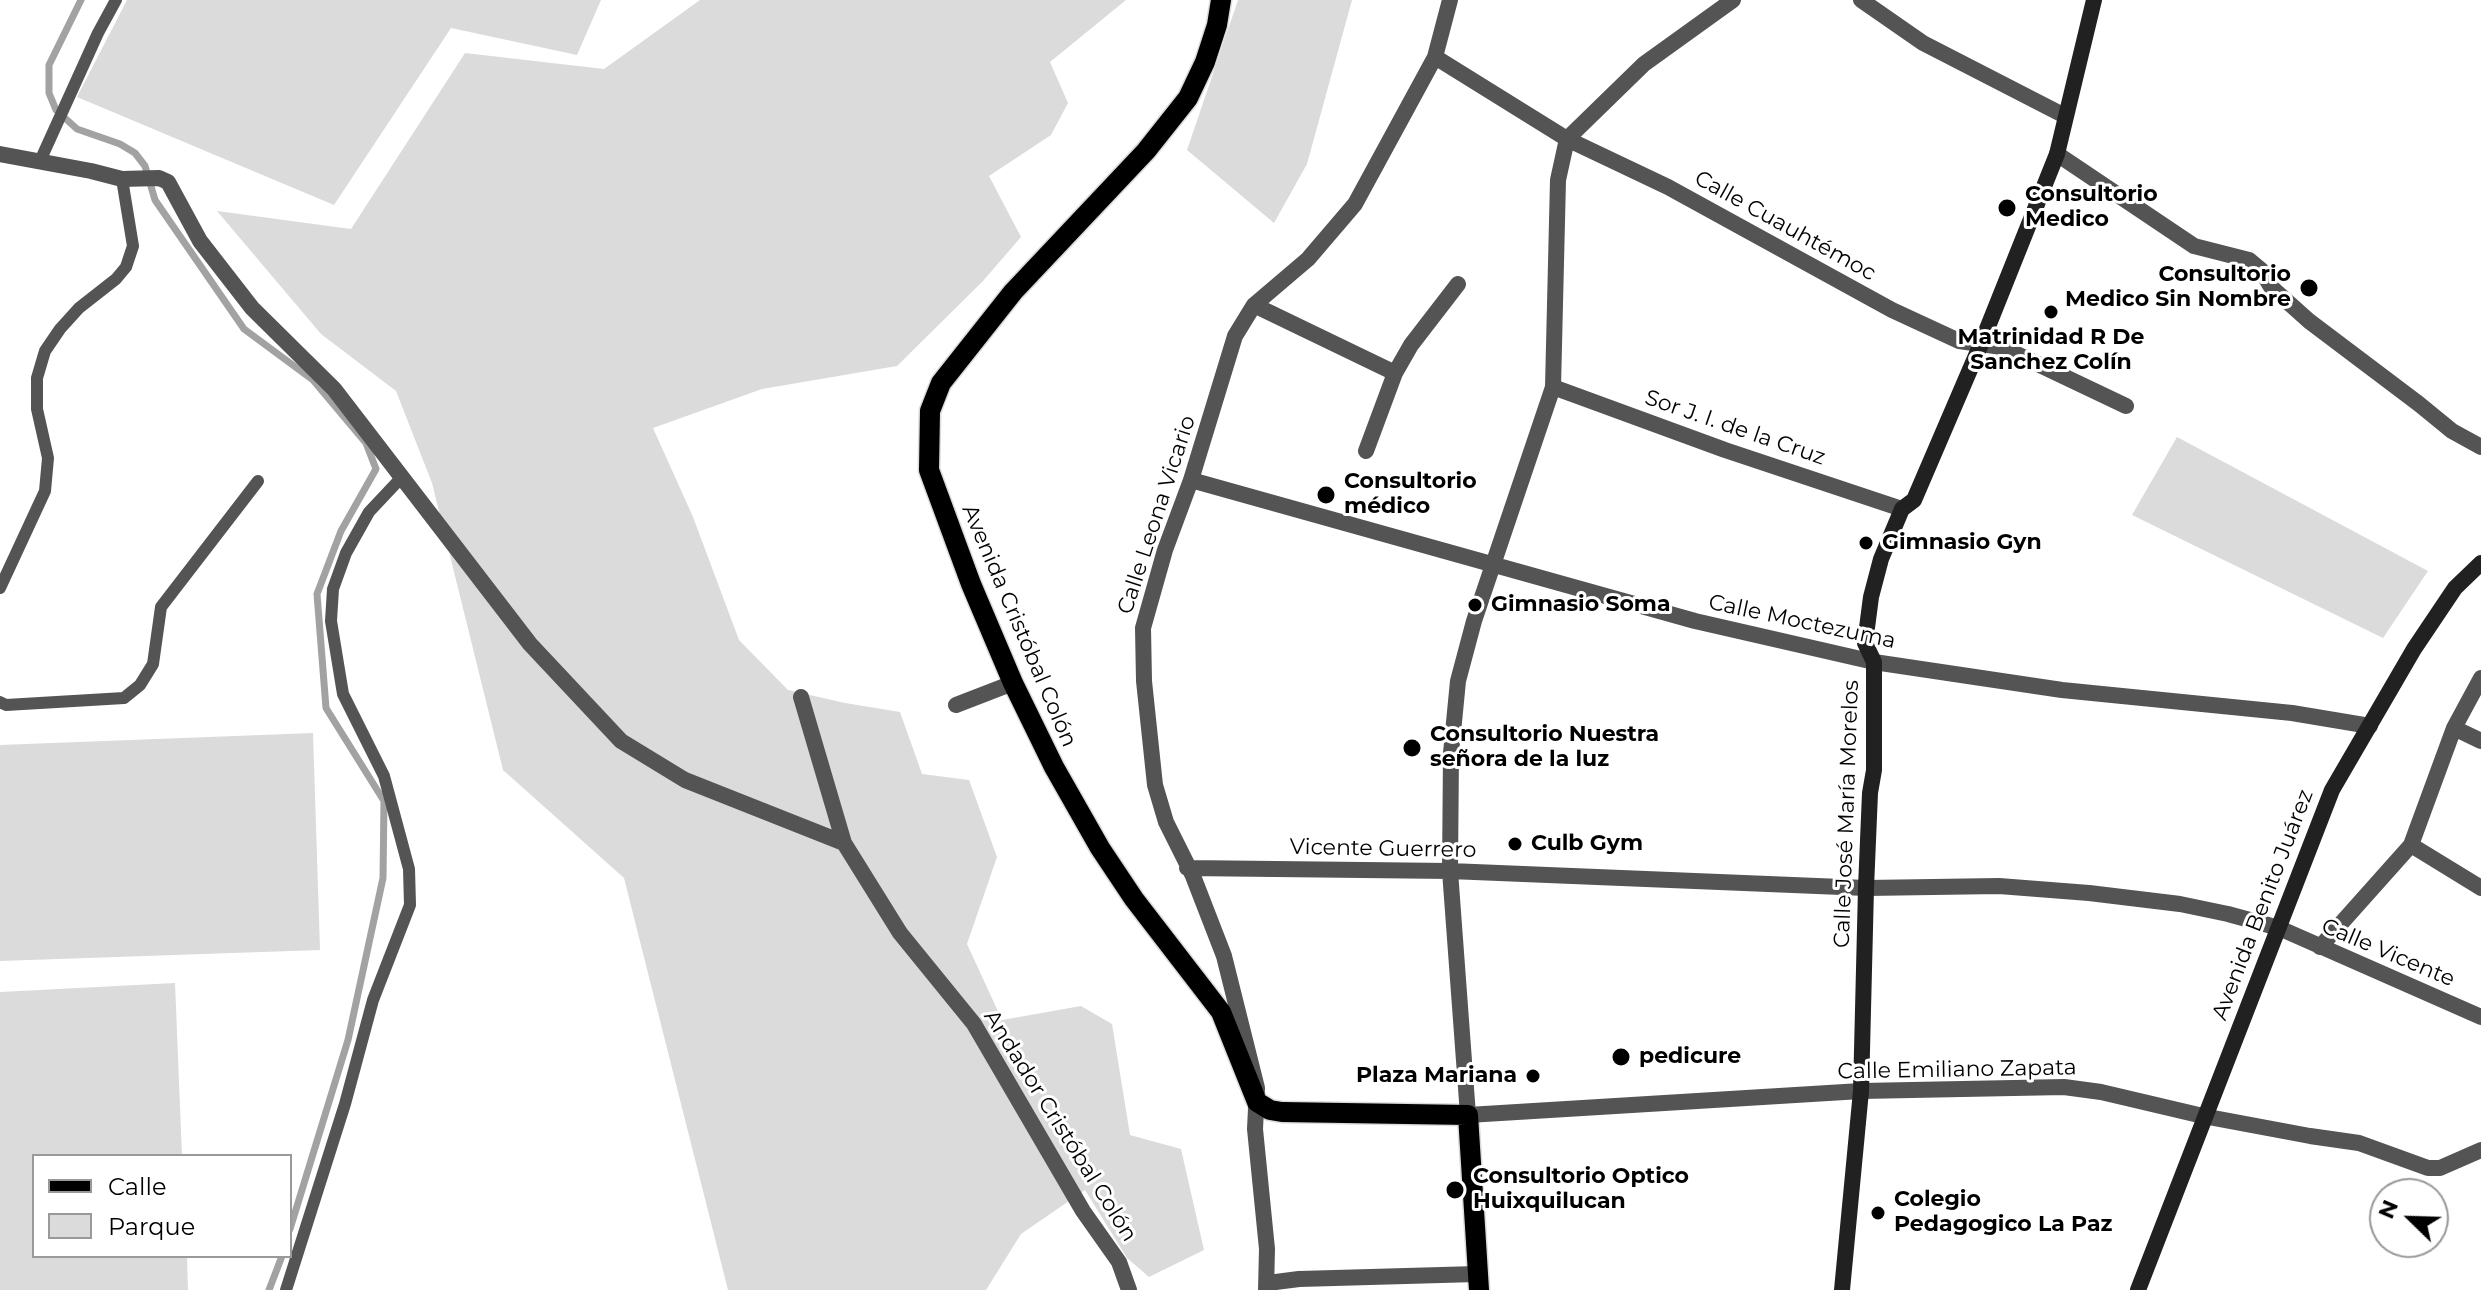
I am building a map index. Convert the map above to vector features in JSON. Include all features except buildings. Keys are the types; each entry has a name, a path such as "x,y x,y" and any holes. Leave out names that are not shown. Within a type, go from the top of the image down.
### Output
{"main road":[{"name":"Avenida Cristóbal Colón","path":"1221,0 1205,62 1188,98 1146,151 1013,292 941,383 930,411 929,470 971,584 1013,683 1054,767 1100,848 1134,899 1221,1012 1257,1102"},
{"name":"Calle José María Morelos","path":"1842,1290 1861,1091 1866,888 1870,793 1874,770 1874,662 1865,643 1871,597 1881,559 1902,509 1914,500 2057,154 2094,0"},
{"name":"Avenida Benito Juárez","path":"2138,1290 2332,790 2346,761 2430,625 2455,588 2481,563"},
{"path":"1257,1102 1270,1110 1282,1112 1468,1115 1478,1282"}],"street":[{"name":"Calle Leona Vicario","path":"1265,1288 1267,1249 1255,1129 1257,1088 1224,956 1193,876 1166,822 1155,785 1144,681 1143,628 1165,550 1191,480 1235,336 1254,305 1308,259 1355,204 1435,57 1450,0"},
{"path":"1468,1115 1450,871 1451,753 1458,681 1474,621 1553,387 1558,180 1567,139 1644,64 1733,0"},
{"path":"1861,0 1923,43 2065,116"},
{"name":"Calle Cuauhtémoc","path":"1435,57 1567,139 1668,187 1892,310 1959,341 2002,347 2126,406"},
{"path":"0,154 122,179 159,178 168,182 200,241 252,308 334,389 530,644 621,741 685,780 844,843"},
{"path":"2057,154 2194,246 2249,260 2261,270 2271,287 2309,321 2452,431 2481,447"},
{"path":"1366,451 1395,373 1411,345 1458,284"},
{"path":"1254,305 1395,373"},
{"name":"Sor J. I. de la Cruz","path":"1553,387 1725,450 1902,509"},
{"name":"Calle Moctezuma","path":"1191,480 1751,636 1874,662 2062,690 2292,713 2370,726"},
{"path":"2320,947 2411,845 2454,728 2481,678"},
{"path":"956,705 1013,683"},
{"name":"Andador Cristóbal Colón","path":"801,697 844,843 900,933 974,1024 1083,1211 1119,1262 1129,1290"},
{"path":"2454,728 2481,741"},
{"path":"2411,845 2481,888"},
{"name":"Vicente Guerrero","path":"1187,868 1450,871 1866,888 1999,886 2180,904 2279,928"},
{"name":"Calle Vicente","path":"2279,928 2481,1017"},
{"name":"Calle Emiliano Zapata","path":"1468,1115 1861,1091 2064,1087 2101,1092 2203,1116 2359,1143 2428,1168 2440,1168 2481,1150"},
{"path":"1265,1288 1299,1279 1478,1282"}],"lane":[{"path":"40,161 116,0"},
{"path":"0,588 45,491 48,458 38,418 37,378 45,351 79,308 116,279 126,267 133,246 122,179"},
{"path":"286,1290 345,1104 373,1000 410,905 409,869 384,776 343,694 331,621 333,589 346,553 369,512 401,478"},
{"path":"0,702 6,705 124,698 140,685 153,664 161,607 258,481"}],"green space":[{"path":"127,0 601,0 577,55 451,28 334,205 77,97"},
{"path":"700,0 1126,0 1050,62 1068,103 1051,135 989,176 1021,237 983,281 897,366 762,389 653,428 693,517 739,640 788,690 900,712 922,774 969,780 997,857 967,944 1002,1020 1081,1006 1112,1024 1130,1135 1181,1149 1204,1250 1149,1277 1127,1258 1085,1190 1021,1234 986,1290 728,1290 624,878 503,770 432,483 396,391 321,334 217,211 351,229 465,53 604,69"},
{"path":"1238,0 1352,0 1307,164 1274,223 1187,150"},
{"path":"2177,437 2428,571 2383,638 2132,515"},
{"path":"313,733 320,950 0,961 0,745"},
{"path":"175,983 182,1154 32,1154 32,1258 187,1258 188,1290 0,1290 0,992"}],"waterway":[{"path":"81,0 49,65 49,93 56,110 77,129 120,144 135,153 145,166 155,200 244,329 313,380 366,443 376,469 341,531 317,594 326,708 384,801 383,878 348,1040 292,1222"},
{"path":"269,1290 281,1258"}],"place":[{"name":"Consultorio Medico","path":"2007,208"},
{"name":"Consultorio Medico Sin Nombre","path":"2309,288"},
{"name":"Matrinidad R De Sanchez Colín","path":"2051,312"},
{"name":"Consultorio médico","path":"1326,495"},
{"name":"Gimnasio Gyn","path":"1866,543"},
{"name":"Gimnasio Soma","path":"1475,605"},
{"name":"Consultorio Nuestra señora de la luz","path":"1412,748"},
{"name":"Culb Gym","path":"1515,844"},
{"name":"pedicure","path":"1621,1057"},
{"name":"Plaza Mariana","path":"1533,1076"},
{"name":"Consultorio Optico Huixquilucan","path":"1455,1190"},
{"name":"Colegio Pedagogico La Paz","path":"1878,1213"}]}
